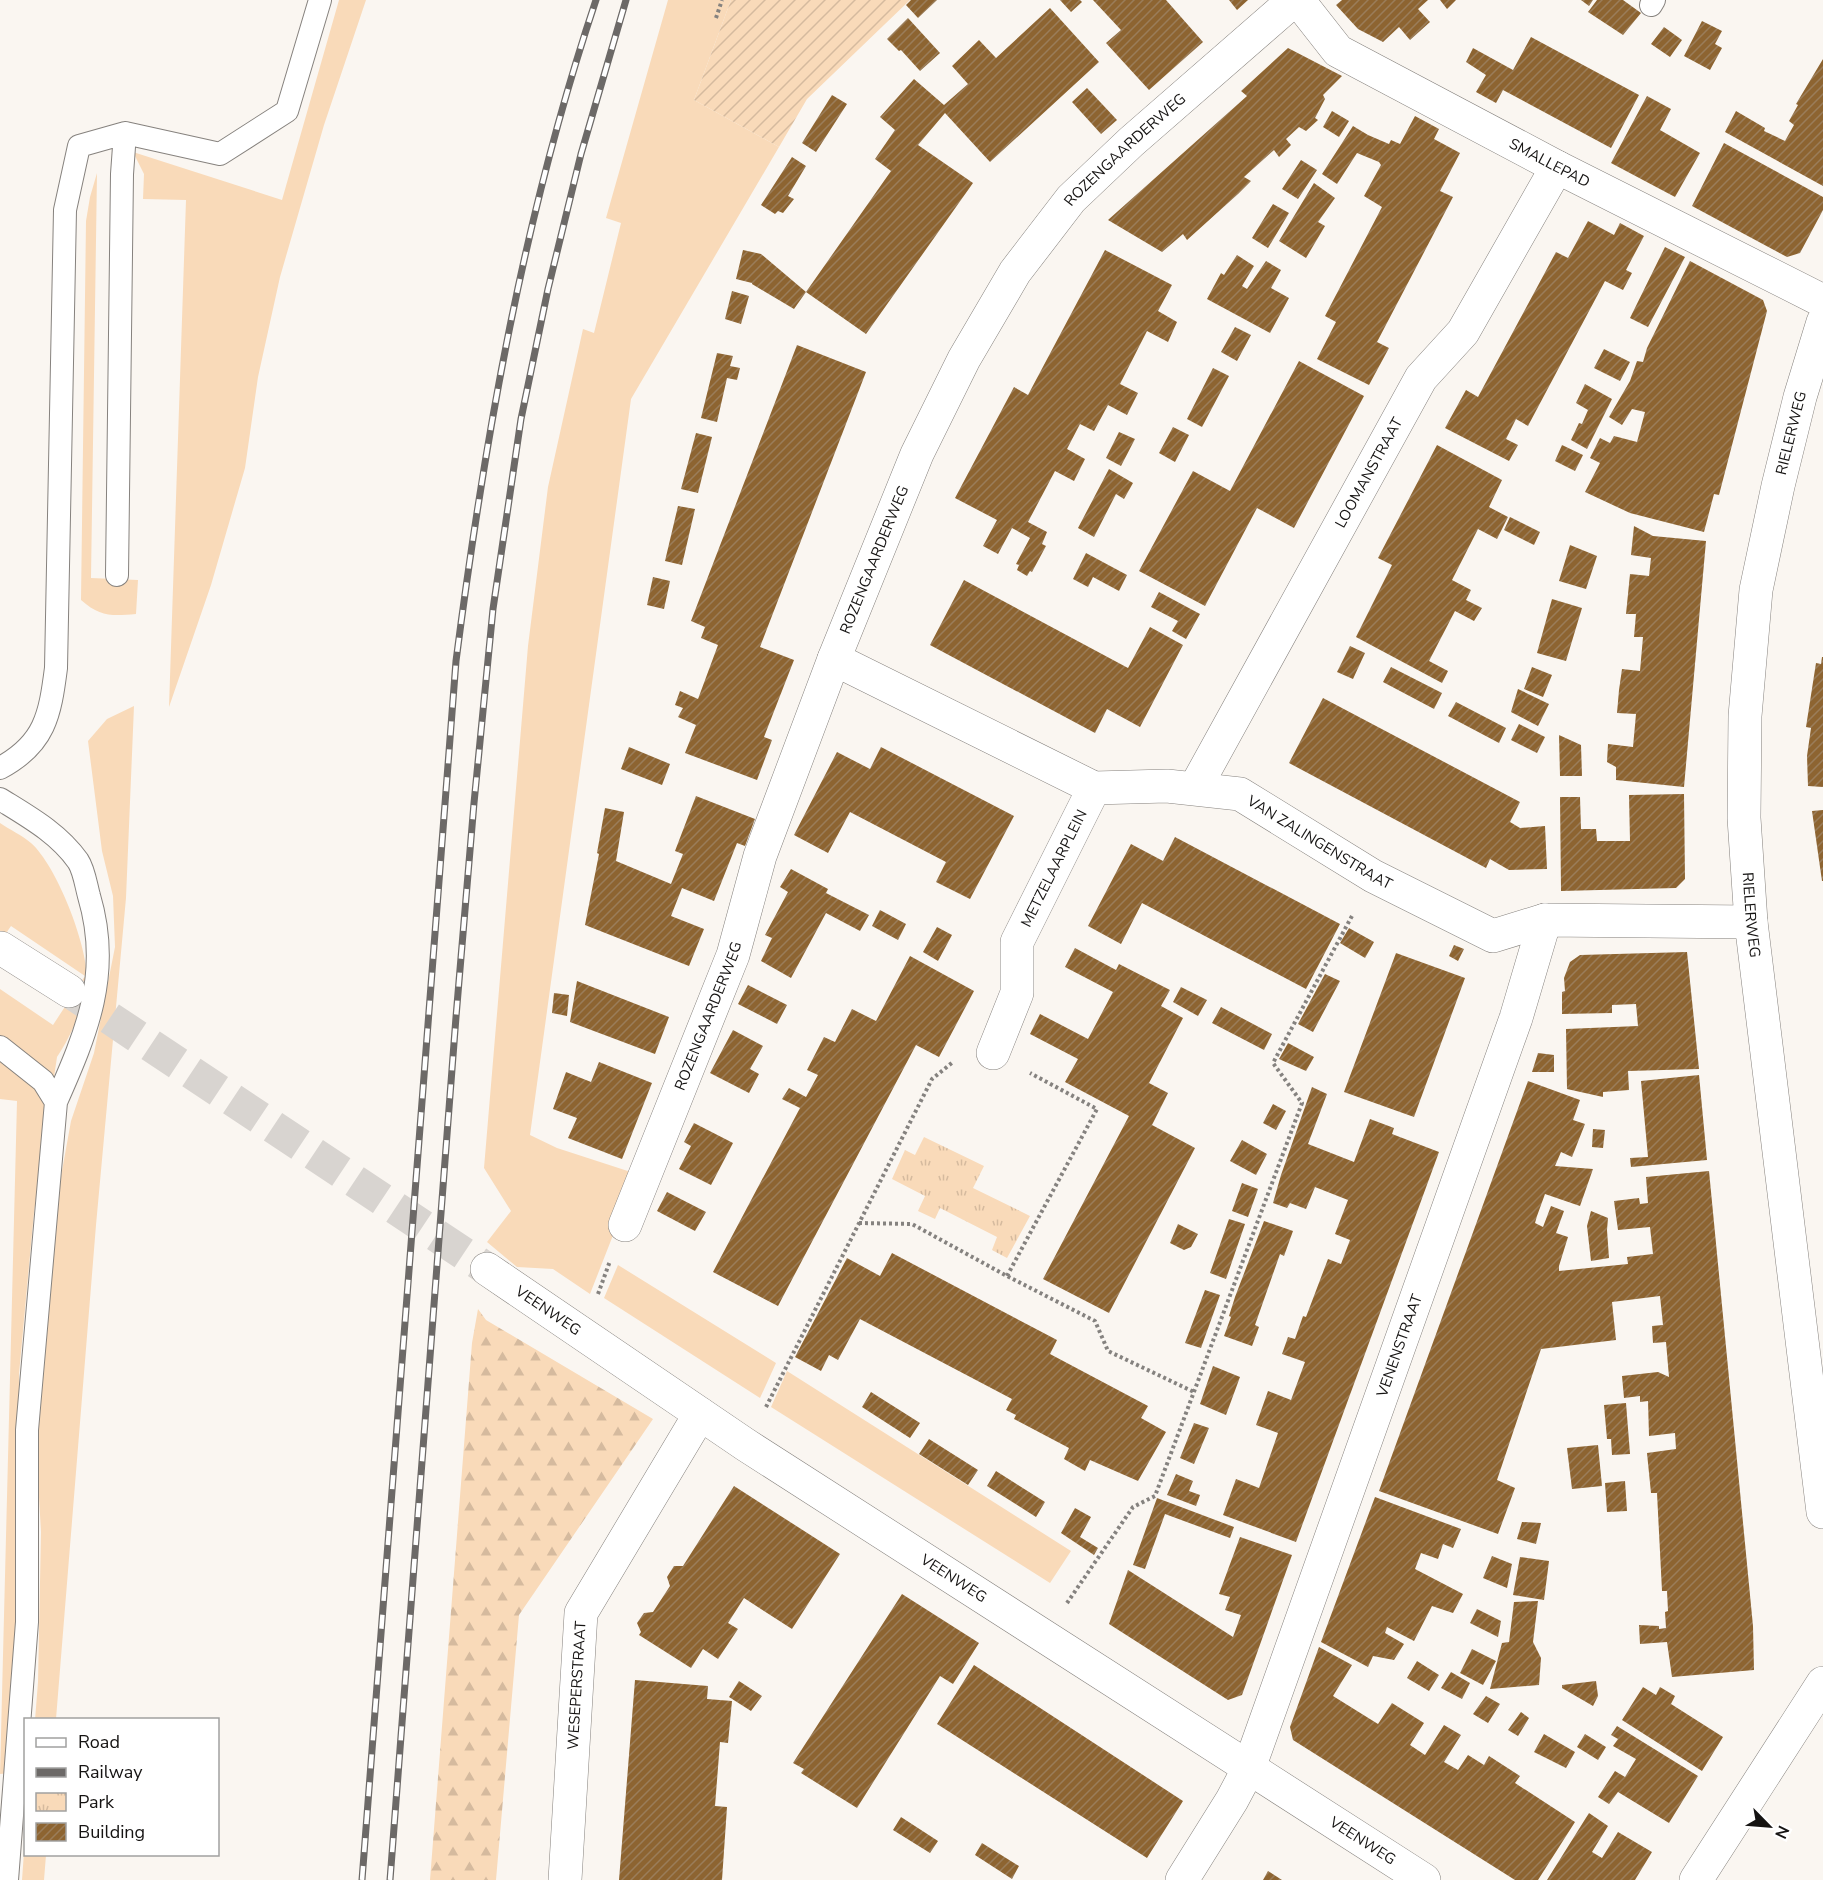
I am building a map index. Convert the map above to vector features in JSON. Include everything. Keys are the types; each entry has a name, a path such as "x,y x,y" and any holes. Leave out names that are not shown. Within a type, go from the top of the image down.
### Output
{"street":[{"name":"SMALLEPAD","path":"1296,0 1338,51 1557,167 1823,301"},
{"name":"ROZENGAARDERWEG","path":"626,1225 733,955 760,856 834,659 917,454 964,359 1016,272 1071,200 1131,142 1296,0"},
{"name":"LOOMANSTRAAT","path":"1195,788 1421,378 1463,332 1557,167"},
{"name":"RIELERWEG","path":"1823,322 1800,397 1756,590 1745,716 1744,818 1751,922 1821,1478 1823,1512"},
{"name":"VAN ZALINGENSTRAAT","path":"834,659 1094,788 1167,786 1240,795 1373,876 1493,936 1545,920 1751,922"},
{"name":"METZELAARPLEIN","path":"993,1053 1017,993 1017,942 1094,788"},
{"name":"VENENSTRAAT","path":"1249,1768 1516,1018 1545,920"},
{"path":"1,948 69,991"},
{"name":"VEENWEG","path":"487,1269 746,1445 1424,1880"},
{"name":"WESEPERSTRAAT","path":"565,1880 581,1613 700,1414"},
{"path":"1696,1880 1823,1683"},
{"path":"1182,1880 1232,1800 1249,1768"}],"lane":[{"path":"0,768 15,759 39,736 51,706 56,668 65,210 79,146 125,133 219,154 287,111 320,0"},
{"path":"117,575 122,174 125,133"},
{"path":"0,799 49,830 79,863 93,909 99,951 95,993 82,1043 56,1102 27,1430 27,1622 7,1880"},
{"path":"0,1047 43,1082 56,1102"}],"path":[{"path":"716,18 722,0"},
{"path":"1043,1636 1134,1507 1155,1496 1302,1103 1273,1062 1373,876"},
{"path":"746,1445 932,1079 975,1044 1096,1109 1007,1276"},
{"path":"859,1223 912,1224 1095,1321 1108,1351 1194,1392"},
{"path":"584,1336 605,1273 626,1225"}],"green space":[{"path":"339,0 366,0 324,125 280,277 258,377 245,468 211,585 169,707 186,200 143,199 144,174 133,152 282,200"},
{"path":"668,0 731,0 694,100 779,147 631,399 530,1135 557,1148 637,1174 590,1294 553,1269 517,1267 487,1242 511,1211 484,1168 528,646 548,487 583,329 594,333 621,223 606,218"},
{"path":"731,0 910,0 807,99 779,147 694,100"},
{"path":"97,173 91,578 138,580 136,614 128,615 100,612 81,600 86,221"},
{"path":"134,706 126,898 96,1225 56,1718 35,1718 41,1532 36,1445 58,1193 71,1121 94,1053 115,947 113,896 102,851 88,741 107,719"},
{"path":"0,823 31,843 51,869 77,928 87,981 76,1021 57,1057 34,1212 19,1374 21,1458 11,1773 0,1774 17,1101 0,1099 0,989 53,1025 85,976 11,926 0,942"},
{"path":"924,1137 984,1166 973,1188 1030,1216 1007,1258 992,1250 997,1237 940,1208 935,1219 918,1211 925,1196 892,1179 905,1150 915,1155"},
{"path":"618,1265 776,1363 760,1398 604,1298"},
{"path":"478,1309 486,1320 653,1419 519,1615 496,1880 430,1880 472,1343"},
{"path":"787,1371 1071,1551 1050,1583 771,1407"},
{"path":"24,1852 24,1856 46,1856 44,1880 22,1880"}],"building":[{"path":"911,0 937,0 918,18 906,5"},
{"path":"1060,0 1080,0 1082,2 1071,12"},
{"path":"1093,0 1166,0 1203,42 1149,90 1106,43 1121,30"},
{"path":"1229,0 1248,0 1237,10"},
{"path":"1342,0 1428,0 1418,9 1430,22 1410,40 1399,27 1383,42 1358,29 1336,5"},
{"path":"1440,0 1456,0 1447,9"},
{"path":"1581,0 1593,0 1589,6"},
{"path":"1597,0 1623,0 1641,13 1623,35 1588,12"},
{"path":"1050,8 1099,62 990,162 945,113 918,145 973,183 866,334 806,292 891,171 875,159 895,130 880,117 914,79 944,105 968,84 952,66 979,40 996,58"},
{"path":"908,18 940,53 920,71 901,50 899,51 887,39"},
{"path":"1702,21 1722,31 1715,44 1722,48 1710,70 1684,56"},
{"path":"1664,27 1682,40 1670,57 1651,44"},
{"path":"1531,37 1639,95 1611,148 1503,90 1496,103 1476,92 1486,75 1466,62 1473,48 1513,70"},
{"path":"1288,48 1342,76 1323,95 1325,99 1315,118 1318,120 1306,131 1299,127 1286,139 1291,145 1279,157 1274,150 1244,177 1251,181 1187,240 1183,234 1162,252 1108,220 1247,96 1241,91"},
{"path":"1823,59 1823,186 1725,132 1736,111 1765,128 1764,131 1785,141 1794,125 1789,121 1798,105 1796,104"},
{"path":"1087,88 1117,120 1101,134 1072,102"},
{"path":"832,95 847,104 816,152 802,143"},
{"path":"1647,96 1671,109 1660,130 1700,153 1675,197 1611,163"},
{"path":"1332,111 1349,121 1339,137 1323,127"},
{"path":"1415,116 1439,129 1434,139 1460,153 1440,191 1453,197 1377,342 1389,348 1369,385 1317,359 1336,322 1325,316 1382,207 1364,196 1381,165 1357,153 1337,184 1322,174 1353,126 1389,144 1391,140 1400,144"},
{"path":"1724,143 1823,197 1823,210 1800,253 1787,257 1692,206"},
{"path":"792,157 806,166 788,196 794,199 783,213 778,211 775,214 761,205"},
{"path":"1301,160 1317,170 1298,199 1282,189"},
{"path":"1314,183 1335,198 1318,222 1325,226 1306,258 1279,241"},
{"path":"1273,204 1289,213 1268,248 1252,238"},
{"path":"1588,221 1614,235 1620,223 1644,236 1626,270 1632,273 1623,290 1605,281 1528,426 1516,419 1506,439 1518,445 1509,461 1445,428 1466,390 1478,397 1556,252 1568,258"},
{"path":"1665,247 1685,257 1648,327 1630,318"},
{"path":"743,250 761,254 806,292 794,309 752,283 736,279"},
{"path":"1105,250 1172,285 1158,311 1177,322 1168,342 1147,331 1120,384 1138,393 1127,415 1108,405 1094,431 1080,424 1067,449 1085,459 1074,481 1055,471 1028,522 1047,532 1042,544 1046,546 1032,572 1030,571 1027,576 1017,570 1019,565 1016,564 1030,538 1012,528 998,554 983,546 997,520 955,498 1014,387 1028,395"},
{"path":"1237,255 1254,266 1242,286 1247,289 1266,261 1281,270 1271,288 1289,298 1270,333 1207,299 1221,273 1224,275"},
{"path":"1690,261 1763,300 1767,311 1719,495 1714,494 1704,532 1630,513 1585,492 1600,463 1590,458 1600,438 1610,443 1614,436 1637,442 1645,412 1632,409 1622,425 1609,417 1630,381 1637,361 1643,362 1647,348"},
{"path":"732,291 749,296 741,324 725,319"},
{"path":"1235,327 1251,335 1237,361 1221,352"},
{"path":"797,345 866,372 760,647 794,660 764,737 772,740 757,780 685,753 696,725 678,717 683,708 675,705 680,691 698,699 718,645 701,638 705,627 691,621"},
{"path":"1604,349 1630,362 1620,381 1594,368"},
{"path":"717,353 733,356 730,366 740,368 737,380 727,378 717,422 701,418"},
{"path":"1299,361 1364,396 1294,528 1257,508 1205,606 1139,571 1193,471 1230,491"},
{"path":"1213,368 1229,376 1202,427 1187,419"},
{"path":"1585,384 1612,399 1587,449 1571,440 1588,410 1576,403"},
{"path":"1173,427 1189,435 1175,462 1159,453"},
{"path":"1119,432 1135,439 1121,466 1106,458"},
{"path":"696,433 712,437 698,493 681,489"},
{"path":"1437,445 1502,480 1489,507 1508,517 1497,539 1478,529 1452,580 1471,590 1466,600 1482,608 1474,621 1455,611 1429,661 1448,671 1442,683 1356,637 1392,565 1378,558"},
{"path":"1562,445 1583,455 1575,471 1555,461"},
{"path":"1109,469 1133,483 1124,499 1116,494 1094,537 1078,528"},
{"path":"678,506 695,509 682,565 665,561"},
{"path":"1510,517 1540,532 1534,545 1504,530"},
{"path":"1634,526 1653,536 1706,541 1684,787 1616,780 1616,767 1607,762 1608,744 1633,747 1636,714 1617,713 1619,690 1622,669 1640,671 1643,637 1634,637 1636,614 1626,614 1630,574 1649,576 1651,558 1631,555"},
{"path":"1570,545 1597,556 1586,589 1559,581"},
{"path":"1086,553 1127,575 1119,591 1093,577 1088,587 1073,579"},
{"path":"653,577 670,581 664,609 647,605"},
{"path":"964,580 1128,668 1150,627 1183,645 1140,727 1107,709 1095,733 930,645"},
{"path":"1159,592 1200,614 1186,639 1172,631 1178,621 1151,607"},
{"path":"1552,599 1582,608 1566,661 1537,653"},
{"path":"1350,646 1365,653 1353,679 1337,672"},
{"path":"1822,657 1823,787 1808,786 1807,756 1811,728 1806,727 1816,663 1821,664"},
{"path":"1391,667 1442,693 1434,709 1383,682"},
{"path":"1532,667 1552,675 1543,697 1524,689"},
{"path":"1518,689 1549,704 1538,726 1511,712"},
{"path":"1323,698 1520,802 1510,822 1520,828 1545,826 1547,869 1509,870 1490,859 1486,868 1289,763"},
{"path":"1456,702 1506,728 1499,743 1448,716"},
{"path":"1519,724 1545,737 1537,753 1511,740"},
{"path":"1559,735 1581,745 1582,776 1560,776"},
{"path":"629,747 670,764 662,785 621,769"},
{"path":"881,747 1014,816 970,899 936,882 946,862 850,812 828,853 794,835 837,752 870,769"},
{"path":"1684,794 1685,879 1676,888 1561,891 1560,797 1580,797 1581,829 1596,829 1597,841 1630,841 1629,795"},
{"path":"696,796 755,819 745,846 737,843 714,901 682,888 671,916 704,929 689,966 585,925 599,854 597,853 605,808 624,812 616,861 671,884 683,854 675,851"},
{"path":"1823,810 1823,881 1822,881 1812,811"},
{"path":"1175,837 1340,924 1306,989 1142,903 1121,944 1088,926 1131,844 1163,861"},
{"path":"791,869 828,889 826,893 869,915 860,931 826,913 791,978 761,961 772,938 765,935 788,892 780,887"},
{"path":"880,910 906,924 898,940 872,926"},
{"path":"937,927 952,935 938,961 923,952"},
{"path":"1349,928 1374,942 1365,958 1340,943"},
{"path":"1454,945 1464,949 1458,961 1449,956"},
{"path":"1075,948 1116,970 1119,964 1170,990 1161,1006 1183,1018 1149,1083 1168,1093 1152,1125 1195,1148 1109,1313 1043,1279 1129,1116 1065,1082 1078,1059 1030,1034 1040,1014 1088,1039 1113,992 1065,967"},
{"path":"1687,952 1699,1069 1628,1071 1629,1090 1603,1092 1603,1097 1567,1089 1566,1029 1638,1026 1636,1004 1612,1005 1612,1013 1562,1014 1564,978 1570,962 1580,955"},
{"path":"1396,953 1465,978 1414,1117 1344,1092"},
{"path":"910,956 974,991 939,1057 916,1045 778,1306 713,1272 800,1108 782,1099 789,1088 806,1097 818,1075 807,1070 824,1037 835,1042 852,1009 876,1021"},
{"path":"1325,974 1340,981 1313,1032 1298,1024"},
{"path":"577,981 669,1017 655,1054 570,1022"},
{"path":"748,985 787,1005 777,1024 738,1004"},
{"path":"1181,987 1207,1000 1198,1016 1173,1002"},
{"path":"554,993 569,995 567,1016 552,1013"},
{"path":"1221,1007 1272,1034 1264,1050 1212,1023"},
{"path":"733,1030 763,1046 750,1069 759,1074 749,1093 710,1073"},
{"path":"1288,1043 1314,1057 1306,1071 1279,1059"},
{"path":"1538,1053 1554,1055 1554,1072 1532,1072"},
{"path":"599,1062 652,1083 622,1159 568,1138 577,1118 553,1109 566,1072 591,1082"},
{"path":"1699,1075 1707,1160 1631,1167 1630,1158 1648,1157 1641,1081"},
{"path":"1528,1081 1580,1100 1573,1120 1585,1124 1572,1157 1561,1152 1555,1166 1593,1169 1580,1206 1545,1194 1537,1216 1535,1223 1543,1227 1551,1206 1564,1211 1556,1233 1568,1237 1559,1271 1628,1264 1627,1257 1653,1254 1650,1227 1618,1230 1614,1201 1639,1198 1640,1204 1648,1203 1646,1177 1709,1171 1753,1626 1754,1670 1672,1677 1667,1642 1640,1644 1639,1625 1666,1628 1665,1612 1668,1611 1667,1591 1662,1591 1657,1493 1651,1493 1647,1453 1676,1449 1675,1433 1649,1436 1648,1401 1640,1402 1640,1396 1624,1398 1622,1376 1658,1372 1669,1377 1666,1342 1653,1343 1652,1326 1663,1325 1660,1296 1612,1302 1616,1340 1541,1349 1497,1480 1515,1488 1498,1534 1379,1491"},
{"path":"1312,1087 1327,1094 1308,1144 1354,1162 1370,1119 1394,1128 1392,1134 1439,1152 1296,1542 1223,1515 1236,1479 1259,1488 1278,1433 1256,1425 1268,1391 1291,1400 1305,1362 1282,1354 1288,1337 1295,1339 1328,1259 1341,1264 1350,1240 1335,1234 1348,1200 1315,1187 1306,1209 1290,1203 1287,1208 1273,1203"},
{"path":"1273,1104 1286,1111 1276,1130 1263,1123"},
{"path":"694,1123 733,1143 711,1185 679,1169 691,1146 684,1142"},
{"path":"1593,1129 1605,1130 1603,1148 1592,1147"},
{"path":"1242,1140 1267,1154 1256,1175 1230,1161"},
{"path":"1242,1183 1258,1189 1248,1217 1232,1211"},
{"path":"667,1192 706,1212 695,1231 657,1211"},
{"path":"1591,1211 1608,1218 1609,1258 1591,1261 1587,1226"},
{"path":"1229,1219 1245,1224 1226,1279 1210,1273"},
{"path":"1264,1221 1293,1231 1284,1256 1280,1254 1255,1325 1259,1327 1252,1346 1224,1336 1235,1297"},
{"path":"1178,1224 1198,1234 1191,1247 1184,1250 1170,1243"},
{"path":"892,1253 1057,1340 1050,1354 1148,1406 1141,1418 1166,1432 1138,1481 1090,1460 1085,1471 1064,1459 1069,1448 1014,1419 1016,1415 1006,1410 1012,1399 860,1319 838,1360 829,1355 821,1371 795,1357 847,1258 880,1276"},
{"path":"1205,1290 1220,1295 1201,1348 1185,1343"},
{"path":"1213,1366 1240,1377 1226,1415 1200,1404"},
{"path":"871,1392 920,1423 910,1438 862,1407"},
{"path":"1626,1403 1630,1454 1612,1455 1611,1439 1607,1439 1604,1405"},
{"path":"1194,1423 1209,1428 1194,1464 1180,1458"},
{"path":"929,1439 978,1470 968,1485 919,1454"},
{"path":"1598,1445 1602,1486 1572,1489 1567,1448"},
{"path":"996,1471 1045,1502 1036,1517 987,1486"},
{"path":"1176,1474 1193,1481 1189,1491 1200,1495 1196,1506 1167,1495"},
{"path":"1625,1481 1627,1511 1607,1512 1605,1483"},
{"path":"734,1486 840,1554 792,1629 744,1598 728,1623 738,1629 718,1659 703,1649 691,1668 639,1635 641,1632 637,1623 644,1613 653,1612 670,1586 667,1577 674,1566 683,1566"},
{"path":"1375,1497 1461,1529 1453,1548 1443,1544 1438,1559 1421,1553 1415,1569 1463,1594 1453,1613 1432,1606 1414,1641 1387,1627 1385,1633 1404,1644 1394,1660 1373,1656 1368,1667 1321,1642"},
{"path":"1157,1498 1234,1527 1230,1538 1165,1514 1145,1569 1133,1565"},
{"path":"1075,1508 1091,1517 1080,1537 1098,1548 1094,1555 1061,1533"},
{"path":"1522,1522 1541,1523 1536,1544 1517,1539"},
{"path":"1240,1537 1292,1555 1242,1695 1228,1700 1109,1624 1128,1570 1233,1637 1241,1615 1225,1610 1230,1597 1219,1594"},
{"path":"1492,1556 1512,1564 1507,1588 1483,1578"},
{"path":"1520,1557 1549,1561 1544,1600 1513,1595"},
{"path":"902,1594 979,1643 953,1684 940,1676 857,1808 801,1773 804,1769 793,1763"},
{"path":"1538,1601 1533,1642 1541,1658 1539,1685 1490,1689 1502,1643 1509,1642 1514,1602"},
{"path":"1477,1609 1501,1621 1498,1637 1470,1623"},
{"path":"1319,1647 1352,1665 1333,1696 1378,1724 1392,1703 1424,1723 1410,1745 1425,1755 1444,1725 1461,1735 1444,1762 1458,1770 1468,1755 1484,1765 1489,1756 1520,1776 1515,1783 1575,1822 1538,1880 1515,1880 1293,1740 1290,1727"},
{"path":"1472,1649 1496,1661 1483,1685 1460,1673"},
{"path":"1417,1661 1439,1675 1429,1691 1407,1678"},
{"path":"974,1665 1183,1801 1147,1858 937,1724"},
{"path":"1451,1672 1470,1683 1462,1699 1441,1688"},
{"path":"635,1680 708,1686 707,1699 732,1701 728,1743 720,1742 715,1806 727,1807 722,1880 619,1880"},
{"path":"739,1681 762,1696 751,1711 729,1697"},
{"path":"1596,1681 1598,1696 1593,1706 1562,1688 1562,1685"},
{"path":"1643,1687 1656,1695 1660,1687 1675,1696 1671,1704 1723,1737 1702,1771 1622,1720"},
{"path":"1486,1696 1500,1704 1488,1723 1473,1714"},
{"path":"1521,1712 1529,1718 1518,1736 1508,1730"},
{"path":"1617,1726 1698,1776 1669,1823 1618,1792 1609,1804 1598,1797 1615,1771 1625,1777 1636,1759 1613,1746 1618,1739 1611,1735"},
{"path":"1544,1734 1575,1752 1566,1768 1534,1752"},
{"path":"1585,1734 1606,1747 1598,1760 1577,1747"},
{"path":"1589,1813 1608,1826 1592,1852 1602,1858 1618,1832 1652,1852 1635,1880 1547,1880"},
{"path":"901,1817 938,1841 930,1853 893,1830"},
{"path":"982,1843 1019,1866 1012,1879 975,1855"},
{"path":"1268,1871 1282,1880 1263,1880"}],"tunnel":[{"path":"69,991 487,1269"}],"railway":[{"path":"362,1880 456,661 480,493 510,327 548,162 596,0"},
{"path":"390,1880 456,1017 493,609 521,419 548,289 581,154 626,0"}]}
